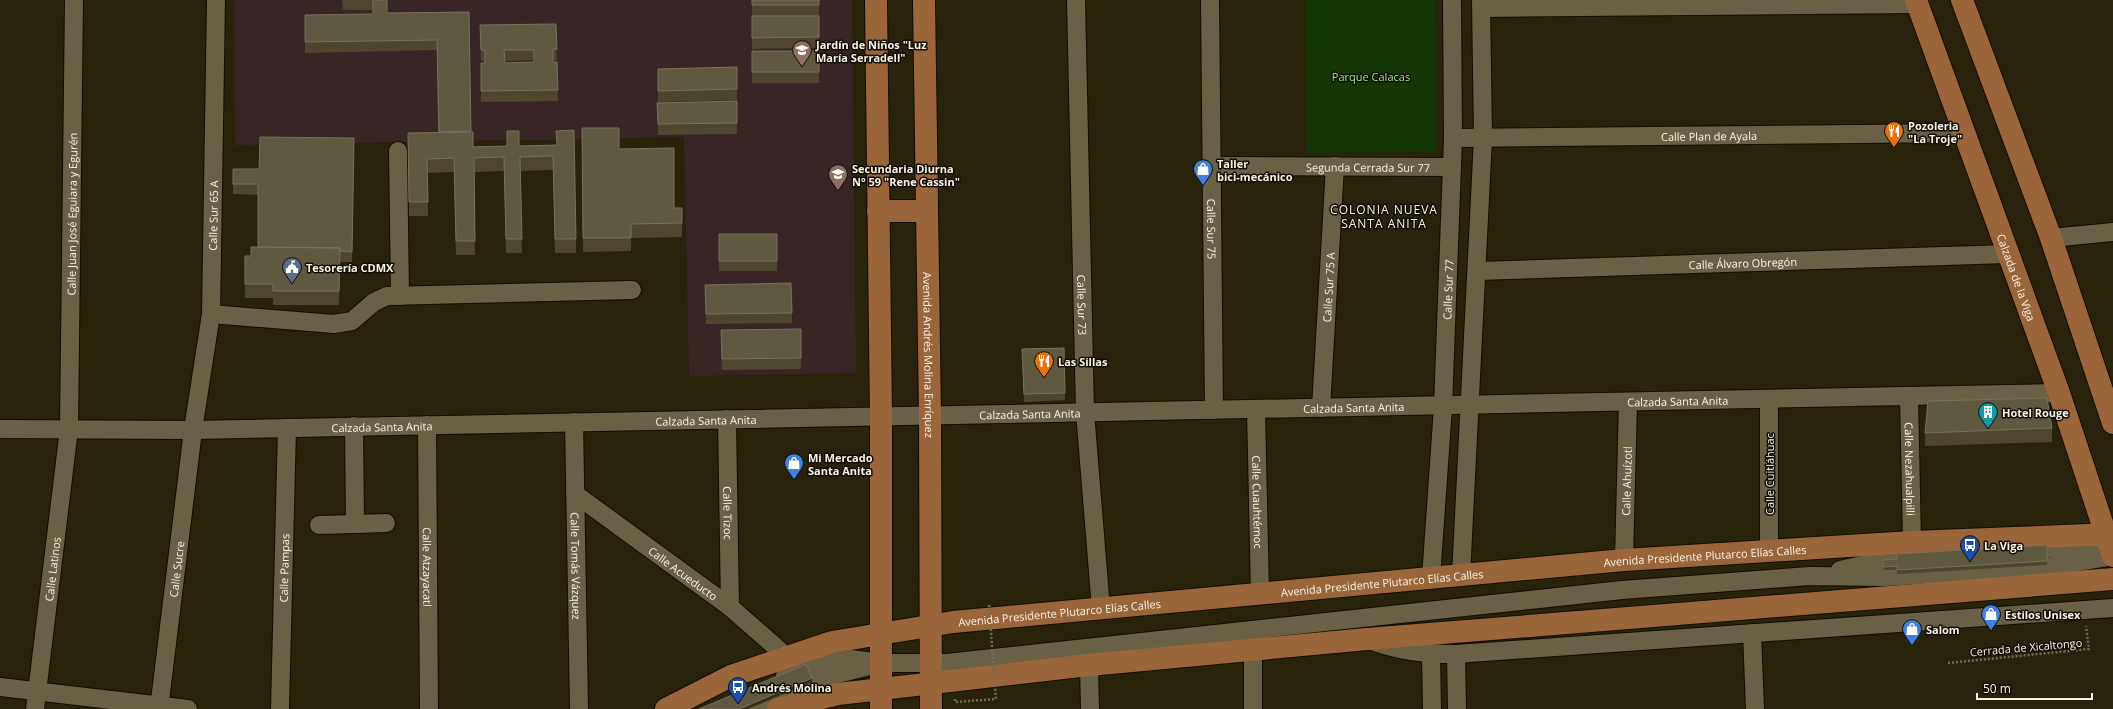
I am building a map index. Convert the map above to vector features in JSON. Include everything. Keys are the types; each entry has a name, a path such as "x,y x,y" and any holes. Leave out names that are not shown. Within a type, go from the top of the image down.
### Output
{"main road":[{"path":"876,0 881,699"},
{"name":"Avenida Andrés Molina Enríquez","path":"924,0 930,416 930,709"},
{"path":"1962,0 2051,238 2113,423"},
{"name":"Calzada de la Viga","path":"1917,2 2060,393 2109,534 2113,556"},
{"path":"878,211 927,211"},
{"name":"Avenida Presidente Plutarco Elías Calles","path":"666,709 732,676 786,656 832,642 930,625 1624,560 1912,542 2109,534"},
{"path":"778,709 838,694 881,699 930,673 1089,665 1367,639 2113,579"}],"street":[{"name":"Calle Juan José Eguiara y Egurén","path":"69,429 74,0"},
{"name":"Calle Sur 65 A","path":"193,430 211,314 216,0"},
{"name":"Calle Sur 73","path":"1076,0 1086,412 1101,609"},
{"name":"Calle Sur 75","path":"1210,0 1214,410"},
{"name":"Calle Sur 77","path":"1431,578 1443,407 1452,167 1452,0"},
{"path":"1461,576 1471,405 1483,138 1481,4 1917,2"},
{"name":"Calle Plan de Ayala","path":"1453,138 1964,133"},
{"path":"398,150 400,296"},
{"name":"Segunda Cerrada Sur 77","path":"1212,166 1452,167"},
{"name":"Calle Sur 75 A","path":"1321,408 1335,166"},
{"path":"2051,238 2113,232"},
{"name":"Calle Álvaro Obregón","path":"1477,271 2008,254"},
{"path":"211,314 334,324 352,321 374,302 387,296 632,290"},
{"name":"Calzada Santa Anita","path":"0,429 193,430 1086,412 1443,407 1471,405 2060,393"},
{"name":"Calle Nezahualpilli","path":"1909,396 1912,542"},
{"name":"Calle Cuitláhuac","path":"1769,399 1769,550"},
{"name":"Calle Ahuízotl","path":"1624,560 1628,402"},
{"name":"Calle Cuauhtémoc","path":"1256,409 1260,594"},
{"name":"Calle Tizoc","path":"727,419 730,607"},
{"name":"Calle Tomás Vázquez","path":"574,422 579,709"},
{"name":"Calle Atzayacatl","path":"427,425 429,709"},
{"path":"354,426 356,524"},
{"name":"Calle Pampas","path":"280,709 287,428"},
{"name":"Calle Latinos","path":"34,709 69,429"},
{"name":"Calle Sucre","path":"160,708 193,430"},
{"name":"Calle Acueducto","path":"575,494 730,607 786,656"},
{"path":"319,525 386,523"},
{"path":"741,703 811,665 851,659 881,663 930,673 947,663 1622,590 1810,576 1884,560 2053,548 2113,556"},
{"path":"1367,639 1390,648 1431,654 1456,654 2113,608"},
{"path":"1752,633 1755,709"},
{"path":"1253,650 1254,709"},
{"path":"1431,654 1432,709"},
{"path":"1456,654 1458,709"},
{"path":"1089,665 1090,709"},
{"path":"0,687 160,708 188,709"}],"path":[{"path":"955,702 996,699 989,605"},
{"name":"Cerrada de Xicaltongo","path":"1948,663 2089,649 2084,610"}],"shaded area":[{"path":"234,0 852,0 856,373 689,376 684,137 235,145"}],"green space":[{"name":"Parque Calacas","path":"1306,0 1435,0 1436,152 1307,153"}],"building":[{"path":"373,0 387,0 387,13 469,12 471,131 439,132 437,40 305,42 305,15 373,14"},
{"path":"752,0 819,0 819,5 752,5"},
{"path":"752,16 819,16 819,37 752,38"},
{"path":"556,24 557,49 553,49 553,62 557,62 558,90 481,91 481,63 485,63 485,50 481,50 480,25","holes":["504,50 534,50 534,62 505,63"]},
{"path":"752,51 819,51 819,72 752,72"},
{"path":"737,67 737,89 658,91 658,69"},
{"path":"737,101 737,123 658,124 657,103"},
{"path":"582,128 619,128 619,149 674,148 674,208 682,208 682,223 631,224 631,238 583,238"},
{"path":"574,130 576,239 555,239 553,156 520,157 522,239 506,239 504,157 474,158 475,241 456,241 454,158 427,159 428,202 409,202 408,133 473,132 473,147 507,146 507,131 519,131 519,146 557,145 556,131"},
{"path":"260,137 354,138 352,252 340,251 340,248 258,247 258,184 233,184 233,169 259,169"},
{"path":"719,234 777,234 777,261 719,261"},
{"name":"Tesorería CDMX","path":"251,247 340,248 339,291 273,291 273,284 245,284 245,256 251,256"},
{"path":"791,283 792,313 706,314 705,285"},
{"path":"801,329 801,358 722,359 721,330"},
{"name":"Las Sillas","path":"1064,348 1065,393 1024,394 1022,349"},
{"path":"2047,398 2052,428 1925,433 1928,401"},
{"path":"2047,545 2047,561 1897,570 1897,566 1884,567 1883,560 1897,559 1896,554"},
{"path":"806,664 812,678 739,709 699,709"}],"place":[{"name":"Jardín de Niños \"Luz María Serradell\"","path":"802,67"},
{"name":"Pozoleria \"La Troje\"","path":"1894,148"},
{"name":"Taller bici-mecánico","path":"1203,186"},
{"name":"Secundaria Diurna N° 59 \"Rene Cassin\"","path":"838,191"},
{"name":"Tesorería CDMX","path":"292,284"},
{"name":"Las Sillas","path":"1044,378"},
{"name":"Hotel Rouge","path":"1988,429"},
{"name":"Mi Mercado Santa Anita","path":"794,480"},
{"name":"La Viga","path":"1970,562"},
{"name":"Estilos Unisex","path":"1991,631"},
{"name":"Salom","path":"1912,646"},
{"name":"Andrés Molina","path":"738,704"}],"district":[{"name":"COLONIA NUEVA SANTA ANITA","path":"1384,216"}]}
